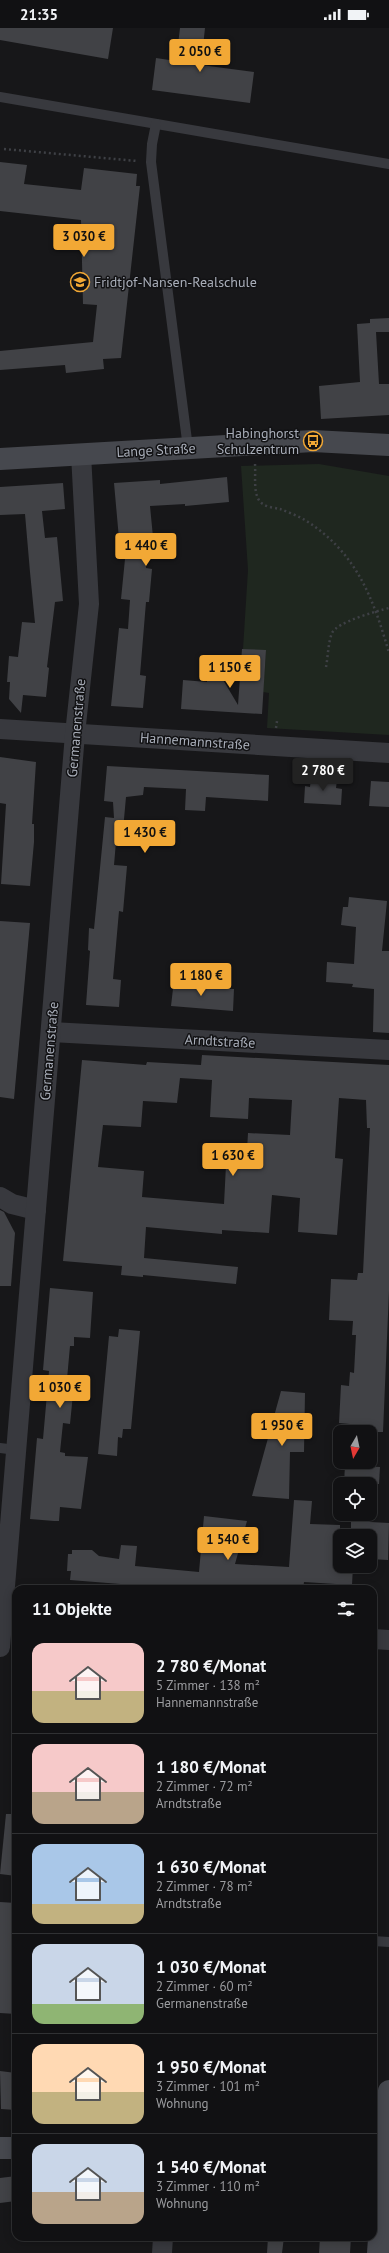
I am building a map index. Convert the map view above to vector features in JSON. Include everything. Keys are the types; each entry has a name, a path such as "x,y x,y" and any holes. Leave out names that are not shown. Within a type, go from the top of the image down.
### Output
{"street":[{"name":"Lange Straße","path":"0,459 320,441 387,444"},
{"name":"Germanenstraße","path":"0,1647 7,1601 8,1449 36,1210 75,734 88,604 81,454"},
{"name":"Hannemannstraße","path":"0,729 389,754"},
{"name":"Arndtstraße","path":"51,1032 389,1050"},
{"path":"0,1197 12,1204 36,1210"},
{"path":"377,1638 389,1640"},
{"path":"378,2253 385,2105"},
{"path":"0,2148 12,2148"},
{"path":"162,2253 163,2241"}],"lane":[{"path":"0,96 389,164"},
{"path":"156,124 152,144 151,162 188,448"},
{"path":"377,1941 389,1942"}],"path":[{"path":"4,149 151,162"},
{"path":"254,444 257,497 262,504 304,520 328,536 355,567 377,610 389,653"},
{"path":"326,667 332,632 338,626 377,610 389,608"}],"shaded area":[{"path":"319,464 389,476 389,735 267,728 269,693 263,692 266,651 243,649 248,570 241,466"}],"building":[{"path":"0,28 113,28 108,59 0,40"},
{"path":"180,28 205,28 201,65 254,72 250,103 152,90 156,58 176,61"},
{"path":"0,162 27,165 24,184 81,190 84,168 137,174 136,186 140,186 121,358 103,359 104,369 66,373 65,365 0,370 0,351 93,342 97,305 83,304 81,220 0,211"},
{"path":"389,318 389,332 376,332 379,384 389,384 389,415 321,419 319,386 360,382 357,324 370,323 370,319"},
{"path":"227,477 229,502 185,506 185,504 150,506 153,537 144,538 146,568 152,569 149,602 146,602 140,675 146,676 143,708 111,706 119,628 128,629 130,600 121,599 126,549 120,550 114,483 160,480 160,484"},
{"path":"63,483 65,509 42,511 45,538 57,537 63,601 55,602 47,667 49,668 46,697 23,695 21,713 9,699 10,682 7,682 9,656 18,657 22,622 35,623 25,514 0,515 0,487"},
{"path":"242,649 266,650 262,714 181,709 183,680 207,682 207,672 219,673 238,705"},
{"path":"0,757 36,762 32,824 34,824 34,842 30,886 1,884 6,804 0,803"},
{"path":"107,766 269,775 268,801 206,797 205,811 185,810 186,789 144,787 143,795 126,797 123,830 117,830 114,865 127,866 123,912 119,911 113,979 121,980 119,1007 86,1005 90,951 88,950 89,928 94,929 105,817 114,818 113,802 104,801"},
{"path":"311,778 337,780 336,788 342,789 341,805 304,803 305,786 310,787"},
{"path":"371,781 389,782 389,807 369,806"},
{"path":"349,897 387,901 382,951 389,951 389,1033 373,1032 374,989 352,987 353,984 326,982 327,962 354,964 356,927 341,925 343,907 348,907"},
{"path":"0,921 30,923 14,1099 0,1097"},
{"path":"174,980 203,982 202,988 234,989 233,1011 171,1006"},
{"path":"202,1055 389,1065 389,1291 383,1432 377,1432 377,1425 350,1425 339,1423 341,1385 349,1386 350,1372 354,1373 356,1335 352,1335 353,1321 329,1320 331,1279 357,1280 358,1273 363,1273 370,1128 367,1128 366,1100 339,1098 335,1158 343,1159 337,1235 298,1232 300,1198 272,1195 269,1233 222,1230 222,1234 146,1227 144,1258 238,1267 236,1284 143,1275 143,1277 121,1275 122,1266 63,1261 82,1060 146,1065 147,1062 201,1065","holes":["180,1078 212,1080 210,1117 248,1119 249,1098 292,1100 290,1135 248,1133 246,1167 226,1165 224,1204 142,1197 144,1171 98,1167 103,1125 141,1127 143,1101 177,1103"]},
{"path":"0,1210 4,1212 15,1233 11,1286 0,1286"},
{"path":"50,1288 93,1292 90,1338 74,1337 74,1346 70,1346 66,1390 73,1391 72,1404 70,1424 63,1423 60,1452 65,1453 65,1456 88,1457 81,1509 60,1507 59,1521 30,1519 37,1438 43,1439 49,1371 43,1370"},
{"path":"119,1329 140,1331 131,1429 123,1429 122,1438 118,1437 117,1456 98,1454 109,1336 118,1337"},
{"path":"281,1391 305,1393 304,1452 290,1452 289,1499 252,1496"},
{"path":"377,1467 380,1467 379,1484 377,1484 377,1477 344,1477 345,1469 377,1469"},
{"path":"294,1500 312,1501 310,1524 340,1525 340,1529 333,1529 333,1573 353,1573 352,1585 304,1582 304,1585 133,1585 70,1580 71,1571 67,1571 68,1554 72,1554 72,1550 92,1550 99,1556 119,1559 121,1545 137,1546 135,1566 199,1572 204,1516 247,1521 235,1564 289,1567"},
{"path":"351,1521 389,1523 388,1560 377,1559 377,1529 351,1529"},
{"path":"6,1814 12,1814 12,1876 0,1874"},
{"path":"0,1902 12,1903 12,2014 0,2013"},
{"path":"0,2071 12,2072 12,2110 1,2109"},
{"path":"12,2176 12,2202 0,2203 0,2178"},
{"path":"268,2241 284,2241 282,2253 267,2253"},
{"path":"320,2241 351,2241 350,2253 319,2253"}],"place":[{"name":"Fridtjof-Nansen-Realschule","path":"80,282"},
{"name":"Habinghorst Schulzentrum","path":"313,441"}]}
